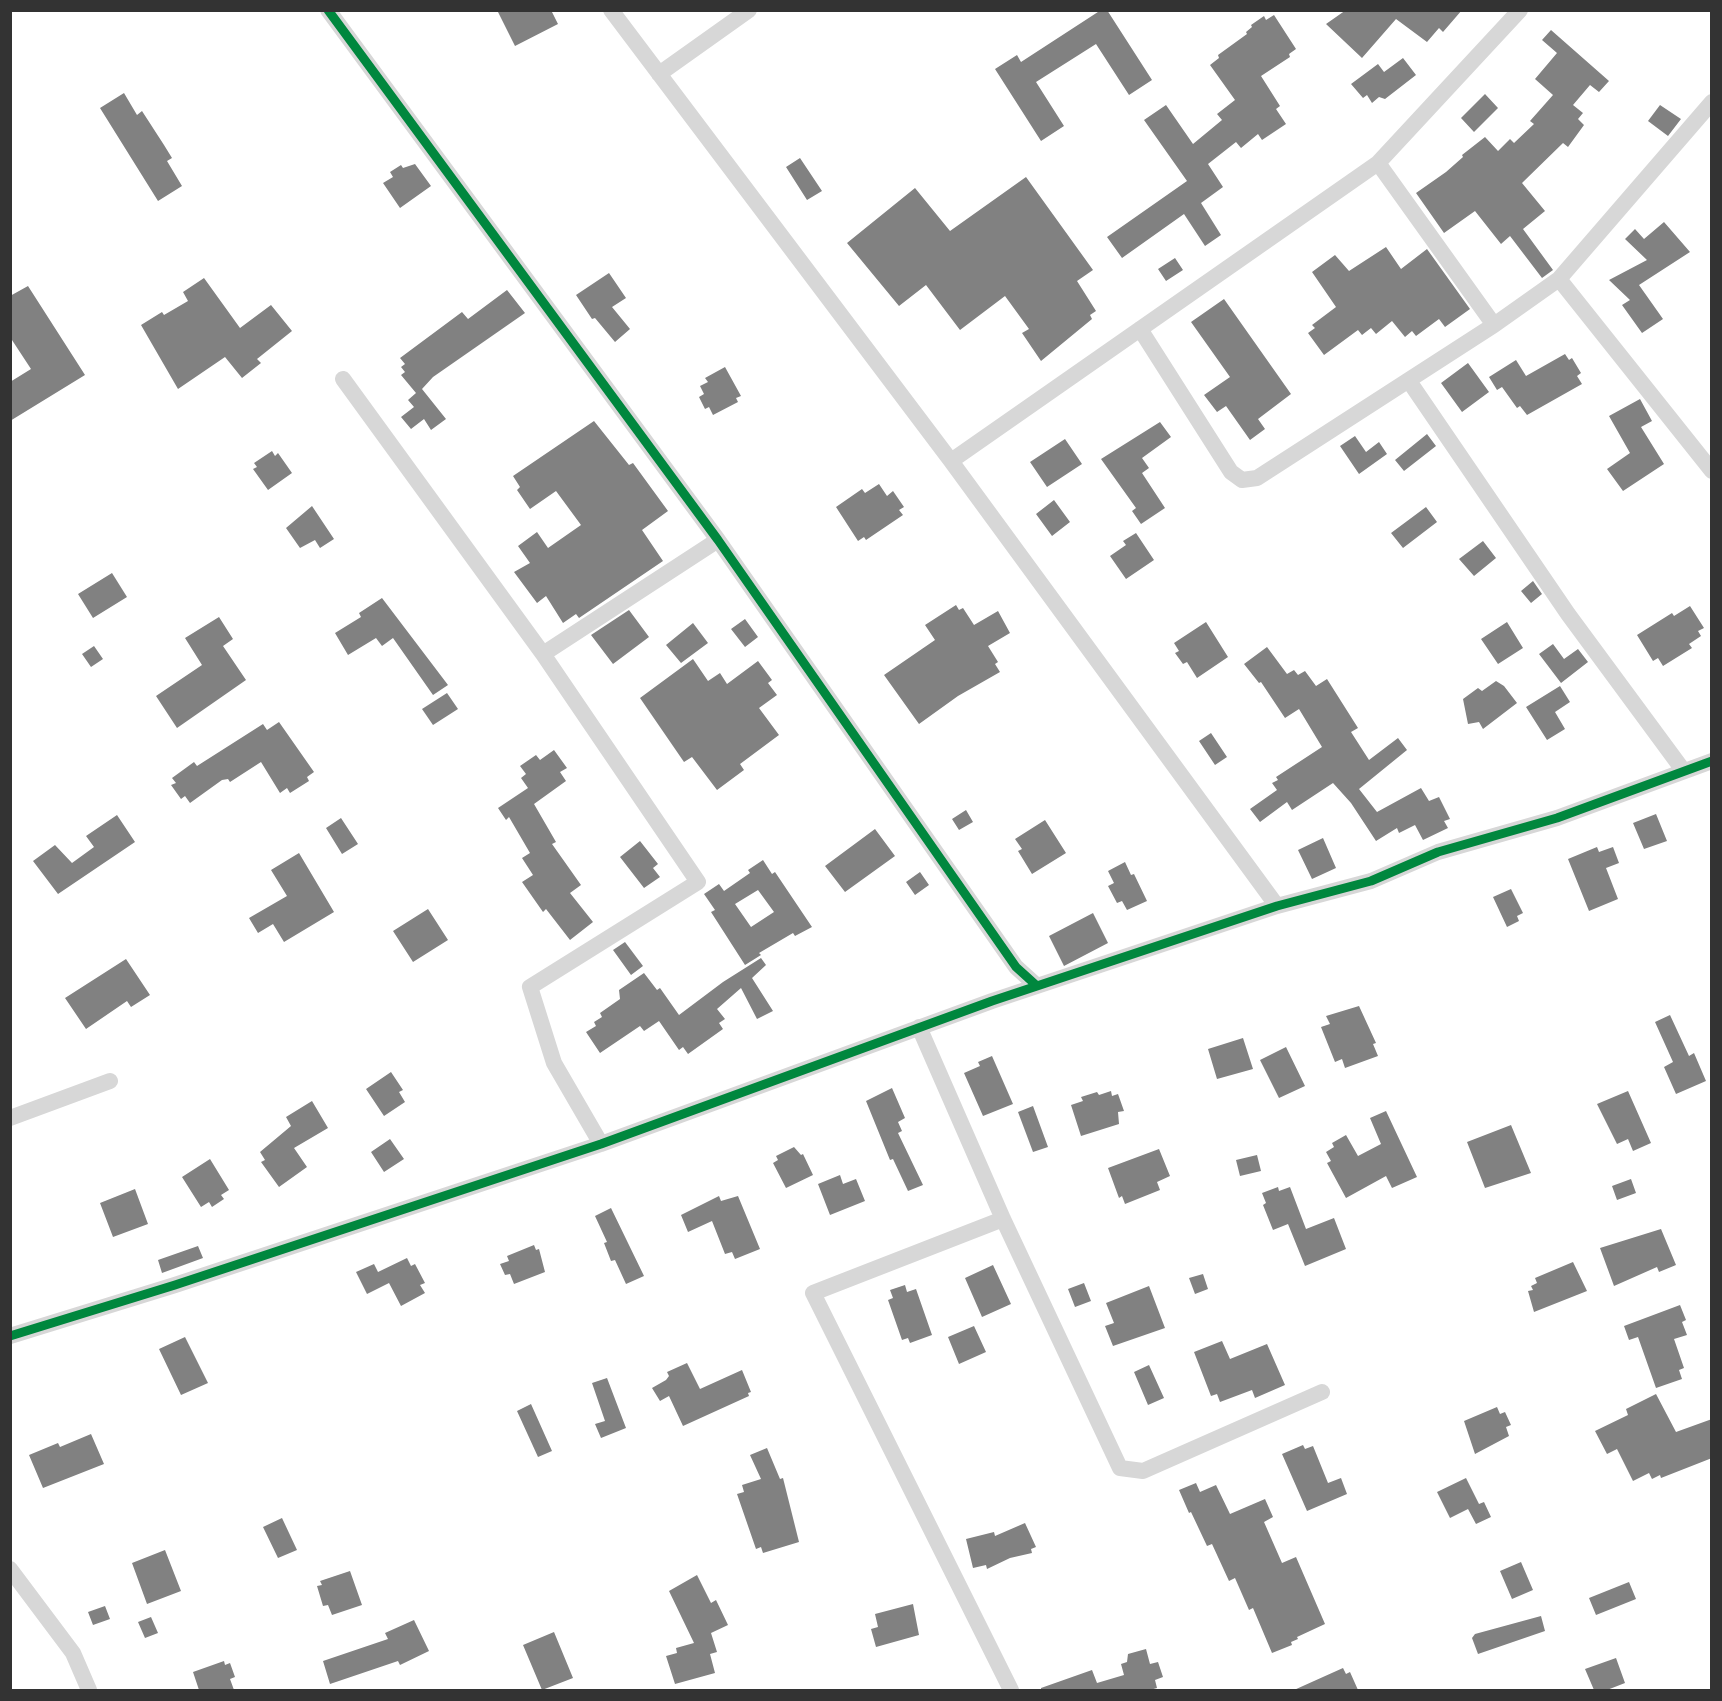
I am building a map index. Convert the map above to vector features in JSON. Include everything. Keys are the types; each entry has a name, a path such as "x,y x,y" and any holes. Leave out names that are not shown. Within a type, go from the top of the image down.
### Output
{"street":[{"path":"328,10 718,540 1016,967 1036,986"},
{"path":"611,10 951,461 1277,906"},
{"path":"659,74 749,10"},
{"path":"951,461 1378,163 1520,10"},
{"path":"1140,329 1231,472 1242,480 1257,478 1494,325 1558,279 1711,104"},
{"path":"1378,163 1494,325"},
{"path":"1558,279 1712,471"},
{"path":"343,378 543,654 698,882 530,987 554,1063 601,1144"},
{"path":"1409,381 1568,614 1683,770"},
{"path":"543,654 718,540"},
{"path":"10,1336 175,1286 601,1144 1036,986 1277,906 1371,881 1438,852 1557,818 1712,760"},
{"path":"919,1027 1003,1220 1120,1468 1143,1471 1322,1392"},
{"path":"10,1118 110,1081"},
{"path":"1003,1220 813,1293 1011,1690"},
{"path":"10,1569 73,1653 89,1690"}],"building":[{"path":"497,10 551,10 558,24 515,46"},
{"path":"1101,10 1107,10 1152,80 1129,95 1096,44 1036,82 1064,126 1041,141 995,69 1017,55 1021,62"},
{"path":"1346,10 1462,10 1443,32 1439,28 1427,42 1396,19 1362,58 1326,24"},
{"path":"1274,15 1296,49 1289,54 1290,57 1261,76 1280,106 1276,109 1286,124 1262,140 1258,134 1241,148 1236,142 1208,164 1223,187 1201,203 1221,235 1205,246 1184,214 1122,258 1107,237 1187,181 1144,120 1166,105 1193,144 1222,120 1217,114 1235,100 1210,65 1219,58 1218,55 1247,34 1251,25 1264,16 1266,20"},
{"path":"1551,30 1609,81 1599,92 1590,85 1573,105 1583,113 1578,119 1584,125 1568,147 1563,143 1522,183 1545,211 1523,229 1553,270 1542,278 1510,236 1501,244 1475,211 1444,233 1416,193 1446,172 1463,157 1462,155 1485,137 1498,151 1510,139 1514,143 1534,124 1530,121 1553,95 1535,79 1557,53 1542,40"},
{"path":"1403,58 1416,75 1385,99 1379,97 1372,103 1367,95 1363,98 1351,84 1378,64 1384,72"},
{"path":"124,93 137,115 142,111 164,145 172,158 167,161 182,186 158,201 100,108"},
{"path":"1485,94 1498,108 1474,132 1461,118"},
{"path":"1660,105 1681,119 1668,136 1648,121"},
{"path":"800,158 822,191 807,200 786,167"},
{"path":"415,164 431,186 400,208 383,183 393,177 390,172 401,165 403,168"},
{"path":"1026,177 1093,270 1077,281 1096,311 1090,315 1092,319 1041,361 1022,333 1029,329 1005,296 960,330 926,285 899,306 847,243 915,188 950,231"},
{"path":"1664,222 1690,252 1639,285 1663,319 1642,333 1622,305 1630,300 1609,280 1647,260 1625,239 1635,229 1644,239"},
{"path":"1386,247 1401,269 1427,249 1470,309 1445,327 1439,319 1416,336 1412,331 1405,337 1392,321 1376,334 1371,328 1362,335 1358,330 1324,355 1308,333 1315,328 1312,325 1336,307 1312,272 1335,255 1349,271"},
{"path":"1175,258 1183,270 1166,281 1158,269"},
{"path":"609,273 626,298 612,307 630,329 615,342 595,318 592,319 576,295"},
{"path":"204,278 240,328 271,305 292,331 257,359 261,363 242,378 225,357 178,389 141,325 162,312 164,315 188,301 183,292"},
{"path":"28,286 85,375 10,421 10,382 31,369 10,337 10,296"},
{"path":"507,290 525,313 433,377 422,389 446,419 431,430 424,419 411,429 401,417 414,407 408,400 416,393 401,375 405,372 401,367 405,364 400,358 462,312 468,319"},
{"path":"1224,299 1291,394 1258,419 1265,429 1250,440 1226,406 1217,412 1204,395 1230,377 1191,322"},
{"path":"1565,354 1569,360 1572,358 1581,373 1577,376 1582,384 1527,415 1520,406 1517,408 1502,387 1497,390 1489,377 1516,360 1526,376"},
{"path":"1468,363 1489,392 1462,412 1441,383"},
{"path":"725,367 741,396 736,398 738,402 713,415 709,407 705,409 699,397 704,394 700,386 708,382 705,378"},
{"path":"1640,399 1652,421 1641,427 1664,464 1623,491 1607,469 1630,453 1609,416"},
{"path":"594,421 629,465 633,463 668,511 642,530 663,561 579,618 576,614 563,623 546,596 537,603 514,572 530,563 518,546 537,532 548,548 581,525 556,491 530,509 517,490 520,487 513,476"},
{"path":"1160,422 1171,437 1142,458 1149,468 1142,473 1165,508 1141,524 1132,511 1136,508 1101,459"},
{"path":"1427,434 1436,446 1404,471 1395,460"},
{"path":"1355,436 1366,452 1379,442 1387,454 1359,474 1340,446"},
{"path":"1065,439 1082,464 1047,487 1030,462"},
{"path":"272,451 275,456 278,453 292,473 268,490 253,469 257,467 254,463"},
{"path":"879,484 887,496 893,491 904,507 899,510 903,515 866,540 864,537 858,541 836,507 862,489 865,493"},
{"path":"1054,500 1070,522 1052,536 1036,514"},
{"path":"312,506 334,539 320,548 315,540 300,548 286,528"},
{"path":"1426,507 1437,522 1403,548 1391,533"},
{"path":"1136,533 1154,560 1126,579 1110,556 1126,545 1123,541"},
{"path":"1483,541 1496,558 1474,576 1459,559"},
{"path":"112,573 127,597 93,618 78,594"},
{"path":"1533,581 1542,594 1531,603 1521,591"},
{"path":"382,598 448,685 433,695 393,638 382,646 376,638 348,655 335,633 361,617 359,613"},
{"path":"956,605 959,610 963,608 974,625 998,611 1010,633 988,646 998,662 995,664 1000,672 958,696 919,724 884,675 935,640 925,625"},
{"path":"1690,606 1704,628 1698,631 1701,636 1689,644 1692,648 1663,666 1658,658 1653,661 1637,635 1672,613 1674,616"},
{"path":"629,610 649,637 613,664 591,635"},
{"path":"219,617 233,639 223,646 246,680 177,728 156,696 202,665 185,638"},
{"path":"745,619 758,637 745,647 731,629"},
{"path":"1206,622 1228,657 1197,678 1187,662 1183,664 1175,653 1179,651 1174,643"},
{"path":"1507,622 1523,648 1498,664 1481,639"},
{"path":"693,623 708,643 681,663 666,645"},
{"path":"1553,644 1564,659 1578,649 1588,662 1561,683 1539,654"},
{"path":"94,646 103,659 91,667 82,654"},
{"path":"1267,647 1287,674 1294,670 1298,675 1305,671 1316,686 1327,679 1358,728 1351,732 1369,760 1398,738 1407,750 1359,789 1377,812 1421,788 1429,801 1439,797 1450,819 1444,821 1448,828 1423,840 1415,825 1399,833 1397,828 1376,841 1351,803 1333,783 1292,810 1287,802 1260,822 1250,809 1277,790 1272,783 1278,780 1276,777 1322,747 1299,709 1285,718 1261,682 1259,683 1244,664"},
{"path":"693,659 708,681 720,673 727,684 758,661 772,680 768,683 777,695 759,708 779,735 740,764 744,770 717,790 692,757 684,762 640,698"},
{"path":"1496,681 1504,686 1517,703 1483,729 1479,722 1468,724 1463,699 1478,688 1482,691"},
{"path":"1560,686 1570,702 1555,712 1565,729 1547,740 1526,707"},
{"path":"447,693 458,709 433,725 422,709"},
{"path":"279,722 314,772 307,777 309,781 290,793 287,788 280,793 261,762 230,782 228,779 222,780 190,803 185,796 181,799 171,785 176,783 172,778 194,762 197,766 263,724 267,730"},
{"path":"1211,733 1227,757 1215,765 1199,741"},
{"path":"554,750 567,768 560,772 566,781 534,804 556,842 552,844 581,885 570,893 593,922 570,940 546,909 543,912 522,882 533,875 522,858 530,853 509,817 506,820 498,808 528,788 521,778 526,774 520,766 536,755 540,760"},
{"path":"966,810 973,822 959,830 952,819"},
{"path":"1656,814 1667,841 1644,849 1633,823"},
{"path":"117,815 135,842 58,894 33,861 55,845 72,863 94,847 86,836"},
{"path":"341,818 358,844 342,854 326,828"},
{"path":"1045,820 1066,853 1032,874 1018,851 1022,849 1015,839"},
{"path":"875,829 895,856 845,892 825,866"},
{"path":"1323,838 1336,868 1312,879 1298,850"},
{"path":"640,841 658,864 653,868 660,877 644,888 620,857"},
{"path":"1597,847 1599,852 1613,847 1619,863 1606,868 1618,899 1589,911 1568,859"},
{"path":"299,853 334,912 284,942 273,924 258,933 249,918 287,896 271,870"},
{"path":"763,860 772,874 775,872 812,927 795,936 793,933 759,953 761,955 745,965 711,912 715,910 704,894 719,884 724,891 750,873 748,870","holes":["758,890 774,912 751,927 735,904"]},
{"path":"1125,862 1131,875 1134,874 1147,901 1127,910 1122,901 1117,903 1108,886 1114,883 1108,871"},
{"path":"920,872 929,885 915,895 906,882"},
{"path":"1511,889 1523,913 1517,916 1519,921 1507,927 1493,897"},
{"path":"428,909 448,940 413,962 393,931"},
{"path":"1093,913 1108,943 1064,966 1049,936"},
{"path":"625,942 643,966 631,975 613,950"},
{"path":"761,958 766,965 752,978 773,1011 757,1019 741,988 717,1009 725,1019 719,1023 723,1029 688,1054 683,1047 679,1050 659,1021 644,1031 640,1026 600,1053 586,1032 596,1026 594,1022 602,1017 600,1013 620,999 619,990 644,973 657,990 660,988 679,1015 723,982"},
{"path":"126,959 150,995 131,1007 127,1001 86,1029 65,998"},
{"path":"1359,1006 1376,1043 1373,1044 1378,1056 1345,1068 1342,1059 1335,1062 1321,1027 1330,1024 1326,1016"},
{"path":"1670,1015 1689,1056 1694,1053 1706,1081 1676,1094 1664,1067 1673,1062 1655,1022"},
{"path":"1243,1038 1253,1069 1217,1079 1208,1049"},
{"path":"1286,1047 1305,1086 1279,1098 1260,1060"},
{"path":"992,1056 1013,1104 983,1116 964,1073 980,1066 978,1062"},
{"path":"391,1072 403,1090 399,1092 405,1102 384,1116 366,1089"},
{"path":"892,1088 905,1118 898,1122 902,1131 898,1133 923,1185 908,1191 893,1159 890,1160 866,1101"},
{"path":"1111,1091 1112,1096 1118,1094 1124,1111 1118,1112 1119,1124 1081,1136 1071,1105 1083,1101 1081,1097"},
{"path":"1628,1091 1651,1143 1633,1151 1628,1139 1617,1144 1597,1104"},
{"path":"312,1101 328,1128 294,1148 307,1167 279,1187 261,1162 265,1160 260,1152 291,1126 286,1117"},
{"path":"1033,1106 1048,1147 1033,1152 1018,1112"},
{"path":"1386,1111 1417,1177 1392,1188 1386,1176 1346,1198 1327,1163 1331,1161 1326,1152 1334,1147 1332,1143 1346,1135 1358,1156 1381,1144 1370,1118"},
{"path":"1511,1125 1531,1173 1485,1188 1467,1142"},
{"path":"390,1139 404,1159 384,1172 371,1152"},
{"path":"794,1147 801,1155 803,1154 813,1175 786,1188 773,1163 778,1160 776,1156"},
{"path":"1159,1149 1170,1176 1157,1182 1160,1190 1125,1204 1122,1196 1119,1198 1108,1168"},
{"path":"1257,1155 1261,1171 1240,1176 1236,1160"},
{"path":"210,1159 229,1190 221,1195 224,1199 212,1207 209,1202 201,1207 182,1177"},
{"path":"840,1175 843,1184 856,1179 865,1201 830,1215 818,1184"},
{"path":"1631,1179 1636,1193 1617,1200 1612,1186"},
{"path":"1278,1187 1279,1191 1290,1187 1306,1229 1334,1218 1346,1249 1305,1266 1288,1224 1273,1230 1263,1205 1266,1203 1262,1193"},
{"path":"135,1189 148,1224 113,1237 100,1203"},
{"path":"719,1196 721,1201 738,1196 760,1249 735,1259 732,1252 725,1254 712,1221 688,1232 681,1215"},
{"path":"611,1208 644,1276 626,1284 615,1260 611,1261 604,1243 607,1242 595,1216"},
{"path":"1661,1229 1676,1265 1659,1272 1657,1267 1614,1286 1600,1248"},
{"path":"534,1245 536,1250 539,1249 545,1272 514,1284 510,1274 505,1275 500,1264 509,1261 507,1256"},
{"path":"198,1246 203,1258 162,1273 158,1260"},
{"path":"407,1258 411,1266 415,1264 425,1283 420,1285 425,1293 401,1306 389,1283 367,1294 356,1272 374,1264 378,1272"},
{"path":"1573,1262 1587,1291 1534,1312 1528,1291 1533,1290 1531,1286 1537,1283 1535,1278"},
{"path":"993,1265 1011,1304 982,1317 965,1278"},
{"path":"1203,1274 1208,1289 1195,1294 1189,1278"},
{"path":"1084,1283 1091,1301 1075,1307 1068,1289"},
{"path":"905,1285 907,1292 916,1289 932,1335 910,1343 908,1338 902,1340 888,1300 893,1298 890,1290"},
{"path":"1149,1286 1165,1328 1113,1346 1105,1326 1114,1323 1106,1303"},
{"path":"1680,1305 1686,1320 1682,1322 1687,1335 1674,1339 1684,1368 1679,1370 1682,1379 1656,1388 1638,1337 1629,1340 1624,1326"},
{"path":"974,1326 986,1352 959,1364 948,1337"},
{"path":"185,1337 208,1383 181,1395 159,1349"},
{"path":"1222,1341 1230,1359 1267,1344 1285,1385 1255,1398 1252,1390 1220,1402 1217,1394 1211,1396 1194,1352"},
{"path":"687,1363 700,1389 742,1370 751,1392 748,1393 749,1396 683,1426 669,1396 660,1401 652,1388 666,1380 669,1376 667,1372"},
{"path":"1149,1365 1164,1398 1148,1405 1134,1372"},
{"path":"607,1378 626,1428 601,1438 595,1424 605,1421 592,1383"},
{"path":"1656,1394 1676,1432 1712,1419 1712,1458 1661,1478 1660,1475 1652,1479 1649,1473 1633,1481 1617,1449 1607,1454 1595,1431 1628,1415 1626,1409"},
{"path":"531,1404 552,1451 538,1457 517,1411"},
{"path":"1497,1407 1500,1414 1505,1412 1511,1425 1506,1427 1509,1436 1475,1454 1464,1421"},
{"path":"91,1434 104,1464 43,1488 29,1455 58,1443 60,1447"},
{"path":"1303,1445 1305,1449 1313,1446 1328,1483 1341,1478 1347,1494 1307,1511 1282,1454"},
{"path":"767,1448 780,1479 783,1478 799,1542 763,1553 761,1547 756,1549 737,1494 744,1492 742,1485 761,1479 750,1455"},
{"path":"1466,1478 1479,1504 1484,1502 1491,1517 1476,1524 1468,1509 1450,1518 1437,1492"},
{"path":"1196,1483 1200,1492 1216,1485 1230,1514 1265,1499 1273,1517 1264,1522 1282,1563 1296,1557 1325,1624 1297,1637 1298,1639 1291,1642 1292,1645 1272,1653 1253,1608 1249,1610 1235,1578 1229,1581 1212,1544 1207,1546 1191,1512 1189,1513 1179,1490"},
{"path":"282,1518 297,1550 278,1558 263,1527"},
{"path":"1025,1523 1036,1547 1031,1549 1032,1553 1010,1558 987,1569 986,1565 973,1568 966,1539 994,1532 995,1536"},
{"path":"165,1550 181,1591 147,1604 132,1563"},
{"path":"1521,1562 1533,1590 1512,1599 1500,1571"},
{"path":"350,1571 362,1605 332,1615 328,1605 323,1606 317,1586 322,1585 320,1581"},
{"path":"697,1575 711,1603 716,1600 728,1625 711,1633 717,1652 710,1654 715,1673 675,1684 666,1656 677,1653 676,1648 694,1643 669,1591"},
{"path":"1629,1582 1636,1599 1596,1615 1589,1598"},
{"path":"913,1604 919,1635 876,1647 871,1629 878,1627 875,1614"},
{"path":"105,1606 110,1619 93,1625 88,1612"},
{"path":"1541,1616 1545,1631 1478,1654 1472,1638 1475,1634"},
{"path":"151,1617 158,1633 145,1638 138,1622"},
{"path":"414,1620 429,1651 400,1665 398,1661 330,1684 323,1661 388,1639 385,1633"},
{"path":"554,1632 573,1678 542,1690 523,1645"},
{"path":"1146,1649 1150,1664 1158,1662 1163,1677 1155,1680 1157,1688 1150,1690 1041,1690 1041,1688 1092,1670 1097,1683 1124,1675 1121,1664 1127,1662 1128,1654"},
{"path":"1616,1658 1625,1683 1607,1690 1594,1690 1585,1669"},
{"path":"224,1661 225,1665 230,1663 235,1677 230,1679 234,1690 199,1690 193,1672"},
{"path":"1343,1668 1346,1674 1350,1672 1358,1690 1294,1690"}],"cycle path":[{"path":"328,10 718,540 1016,967 1037,986"},
{"path":"10,1336 175,1285 601,1144 992,1001 1277,906 1371,881 1438,852 1557,818 1712,761"}]}
